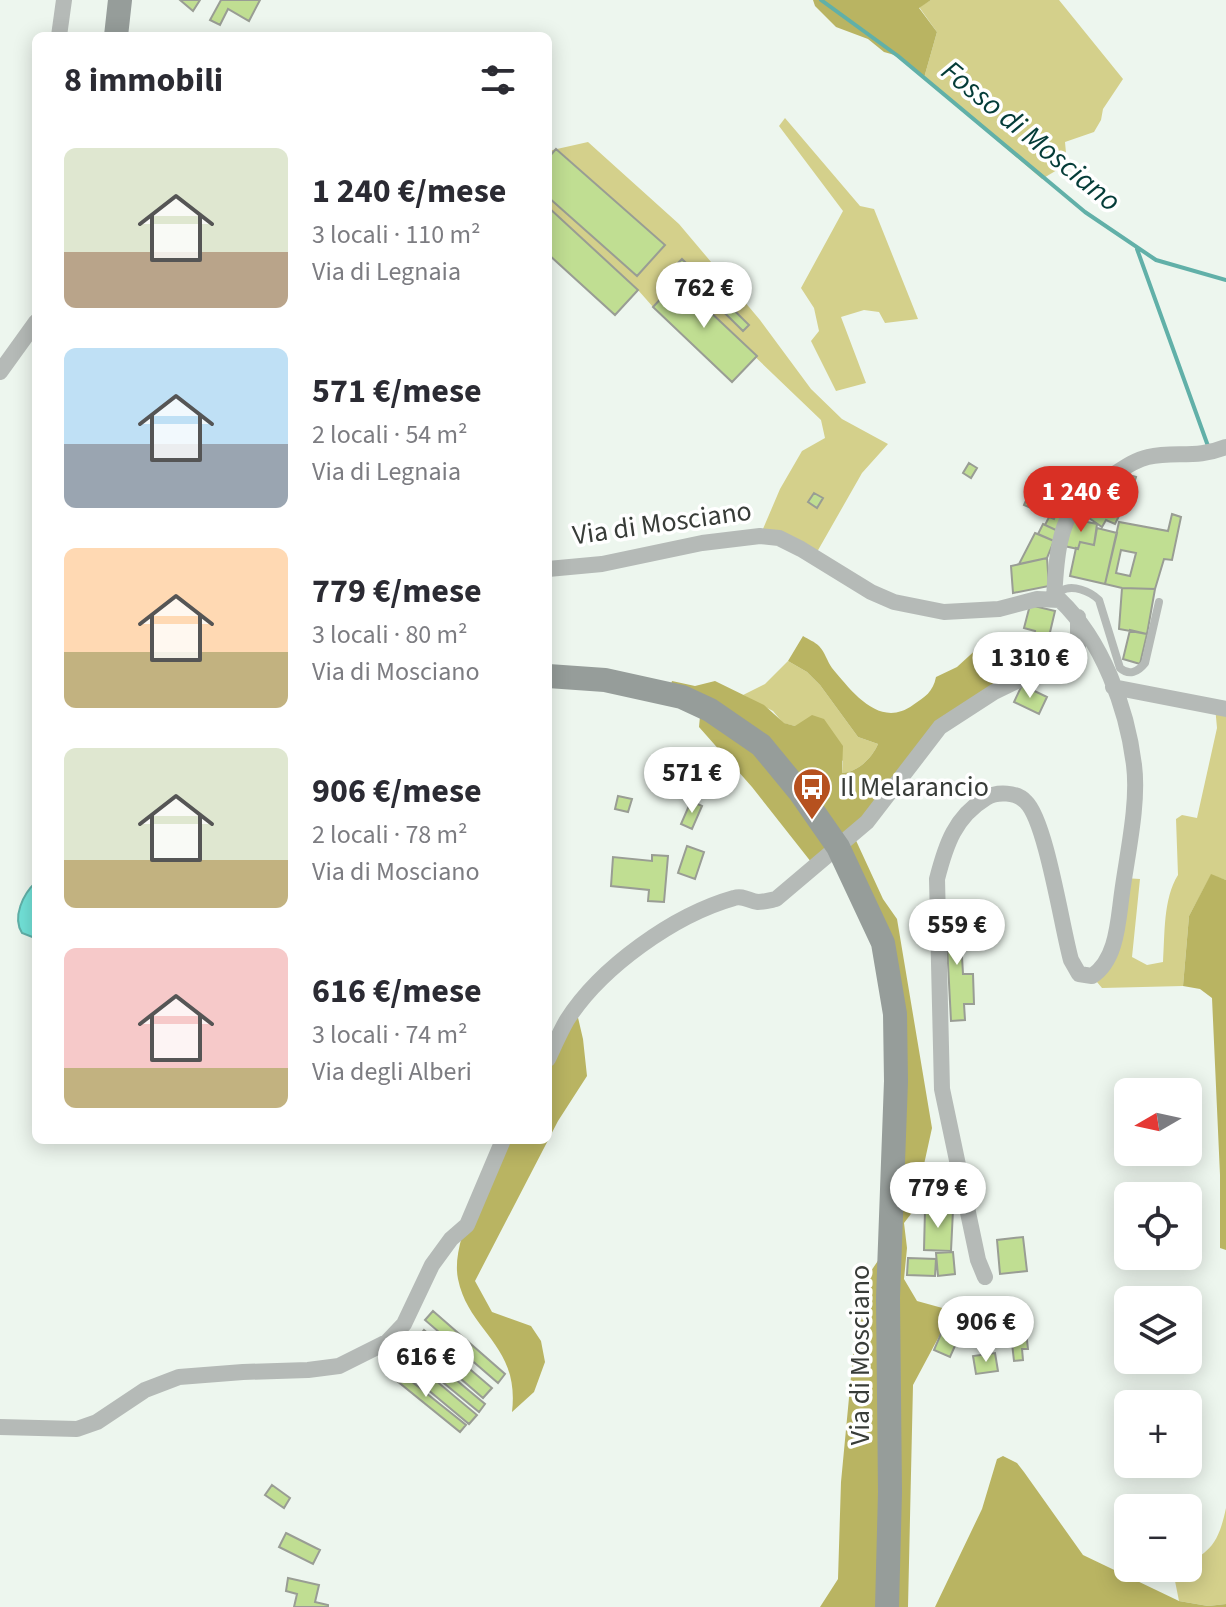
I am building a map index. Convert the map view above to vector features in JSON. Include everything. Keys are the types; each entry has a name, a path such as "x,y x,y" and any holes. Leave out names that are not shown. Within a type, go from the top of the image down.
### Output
{"main road":[{"path":"116,32 120,0"},
{"name":"Via di Mosciano","path":"552,676 605,680 682,697 710,710 761,745 799,791 838,847 856,879 883,943 895,1014 896,1081 888,1298 890,1492 887,1607"}],"street":[{"path":"60,32 64,0"},
{"path":"0,372 32,328"},
{"path":"985,1277 978,1260 942,1089 937,879 945,847 966,811 991,795 1012,794 1027,802 1041,827 1066,939 1079,974 1092,976 1103,968 1110,955 1119,915 1132,822 1134,766 1113,687 1099,649 1078,617 1057,599 1057,550 1081,497 1123,469 1147,457 1202,455 1226,447"},
{"name":"Via di Mosciano","path":"552,569 602,564 702,543 760,536 779,538 871,592 894,602 944,612 999,609 1037,599 1057,599"},
{"path":"552,1051 567,1020 593,987 617,965 675,922 739,896 758,902 776,899 867,822 940,727 994,692 1019,680 1071,665 1078,653 1078,617"},
{"path":"1113,687 1226,709"},
{"path":"0,1427 77,1429 97,1422 145,1390 179,1377 339,1366 387,1342 404,1324 432,1265 451,1239 467,1225 501,1144"}],"lane":[{"path":"1057,599 1061,591 1072,587 1094,594 1099,600 1120,668 1125,672 1133,672 1145,663 1159,602"}],"shaded area":[{"path":"813,0 931,0 919,8 937,32 924,78 898,56 884,52 868,39 836,27"},
{"path":"931,0 1059,0 1123,79 1103,109 1094,132 1065,142 1067,164 1042,179 924,78 937,32 919,7"},
{"path":"785,118 860,206 874,209 918,319 885,323 879,312 864,310 841,317 866,383 836,391 811,341 819,331 814,308 801,288 843,211 779,126"},
{"path":"588,142 679,224 760,320 811,389 842,419 888,444 862,473 817,552 779,530 760,536 780,489 802,451 825,438 821,420 672,277 661,287 666,293 653,307 552,211 552,199 664,245 557,149 552,154 552,150"},
{"path":"1004,633 1006,686 940,727 853,834 883,899 897,919 932,1128 914,1210 904,1223 907,1248 904,1279 917,1301 946,1309 943,1329 913,1385 908,1607 820,1607 838,1579 841,1482 858,1303 871,1271 890,1243 895,1014 838,847 815,867 752,787 699,727 701,706 668,693 672,681 695,686 715,681 764,705 784,723 795,726 812,715 824,719 843,746 842,773 848,772 864,763 878,744 858,737 820,685 807,672 788,661 803,636 819,646 832,668 858,697 868,705 889,713 901,711 925,697 936,677 957,667 992,635"},
{"path":"788,661 807,672 820,685 858,737 878,744 859,767 842,773 843,761 795,726 783,723 773,711 743,695 765,684"},
{"path":"1215,706 1226,709 1226,880 1211,875 1189,916 1183,986 1102,988 1092,976 1103,968 1124,878 1140,879 1132,957 1147,965 1163,962 1167,906 1178,875 1176,819 1182,815 1197,818 1217,728"},
{"path":"1211,874 1226,880 1226,1250 1220,1248 1212,998 1200,989 1183,986 1189,916"},
{"path":"576,1009 587,1076 552,1133 552,1052"},
{"path":"501,1144 546,1144 475,1281 492,1312 531,1326 541,1341 545,1362 534,1392 512,1412 508,1370 501,1354 472,1313 458,1279 460,1246 472,1209"},
{"path":"1003,1456 1017,1463 1083,1555 1114,1570 1114,1582 1139,1582 1179,1601 1208,1606 1226,1604 1226,1607 935,1607 982,1509 997,1459"},
{"path":"1226,1508 1226,1604 1208,1606 1179,1601 1175,1582 1202,1582 1202,1555 1213,1543"}],"water":[{"path":"32,887 32,937 22,933 18,920"}],"building":[{"path":"180,0 200,0 193,11"},
{"path":"221,0 260,0 249,21 228,9 220,25 210,20"},
{"path":"556,149 665,245 637,276 552,201 552,154"},
{"path":"552,211 638,290 615,315 552,258"},
{"path":"682,259 749,325 743,331 676,265"},
{"path":"672,276 757,356 732,382 653,307 666,293 661,288"},
{"path":"969,463 977,468 971,478 963,473"},
{"path":"1122,473 1136,477 1131,492 1115,524 1106,520 1102,527 1089,518 1109,481"},
{"path":"1034,482 1055,491 1045,514 1024,505"},
{"path":"814,493 823,498 817,508 808,502"},
{"path":"1056,514 1065,519 1058,531 1045,525 1049,517 1054,519"},
{"path":"1172,514 1181,517 1172,560 1164,559 1155,589 1105,584 1119,522 1168,531","holes":["1121,550 1136,553 1130,576 1116,573"]},
{"path":"1073,519 1097,524 1094,545 1080,542 1078,549 1064,546"},
{"path":"1043,524 1058,531 1054,541 1038,534"},
{"path":"1097,528 1117,533 1105,584 1070,576 1076,548 1080,542 1094,545"},
{"path":"1035,533 1054,541 1047,558 1019,564"},
{"path":"1047,558 1049,586 1013,593 1011,566"},
{"path":"1122,588 1155,589 1147,634 1119,629"},
{"path":"1030,605 1055,611 1047,645 1033,642 1035,631 1024,628"},
{"path":"1130,630 1147,634 1140,664 1123,659"},
{"path":"1022,685 1047,697 1039,714 1014,702"},
{"path":"618,796 632,799 628,812 615,809"},
{"path":"691,801 702,806 692,829 681,824"},
{"path":"687,846 704,852 695,879 678,873"},
{"path":"652,855 668,856 664,902 648,901 649,890 611,886 613,857 652,861"},
{"path":"959,905 963,974 973,974 974,1004 964,1004 965,1020 951,1021 945,906"},
{"path":"925,1210 953,1210 951,1251 924,1250"},
{"path":"1023,1237 1027,1271 1000,1274 997,1240"},
{"path":"953,1252 955,1274 938,1276 936,1253"},
{"path":"908,1258 936,1259 935,1276 907,1275"},
{"path":"967,1308 959,1337 943,1329 946,1309"},
{"path":"433,1311 505,1374 498,1383 425,1320"},
{"path":"943,1329 959,1337 950,1357 934,1350"},
{"path":"424,1330 492,1388 483,1398 416,1340"},
{"path":"1026,1332 1028,1349 1022,1349 1023,1360 1014,1361 1011,1334"},
{"path":"413,1344 485,1404 479,1412 406,1352"},
{"path":"995,1353 998,1371 976,1374 973,1356"},
{"path":"405,1355 477,1415 469,1424 397,1364"},
{"path":"391,1365 466,1425 460,1432 386,1372"},
{"path":"272,1485 290,1498 284,1508 265,1495"},
{"path":"286,1533 320,1550 313,1564 279,1547"},
{"path":"288,1578 319,1585 315,1602 328,1607 294,1607 297,1594 286,1591"}],"waterway":[{"name":"Fosso di Mosciano","path":"821,0 898,56 1085,212 1156,260 1226,280"},
{"path":"1137,249 1208,446"}],"place":[{"name":"Il Melarancio","path":"812,821"}]}
